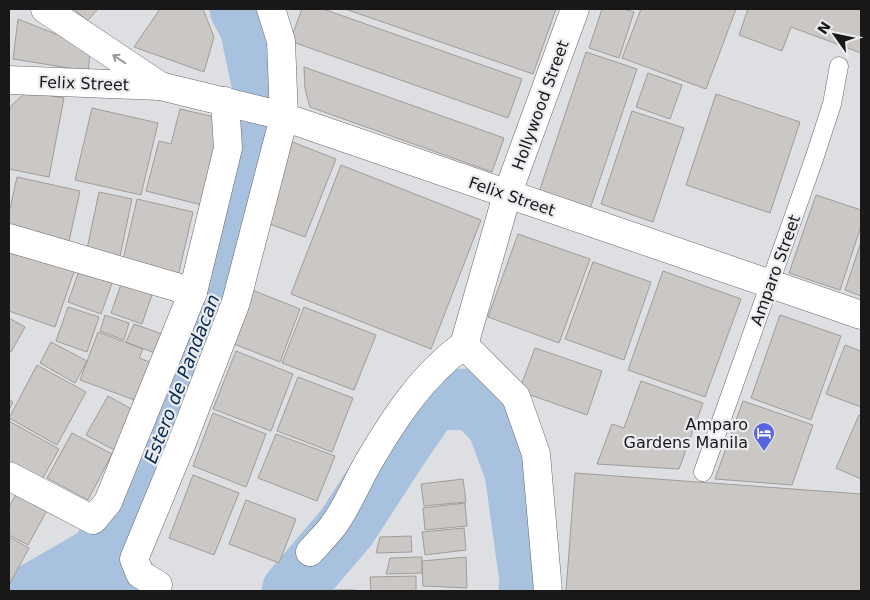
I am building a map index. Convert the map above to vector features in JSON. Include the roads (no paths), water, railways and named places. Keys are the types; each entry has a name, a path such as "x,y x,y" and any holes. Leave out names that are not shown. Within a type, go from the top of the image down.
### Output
{"street":[{"name":"Felix Street","path":"45,9 160,86"},
{"path":"158,585 140,574 134,559 181,445 236,302 279,116 282,41 271,9"},
{"name":"Hollywood Street","path":"464,345 507,195 575,9"},
{"name":"Felix Street","path":"9,80 160,86 229,102 279,116 861,315"},
{"path":"9,476 93,520 108,502 192,292 228,148 229,102"},
{"path":"9,238 192,292"},
{"path":"310,552 333,526 369,462 400,414 432,372 446,358 464,345 516,397 536,454 548,591"}],"lane":[{"name":"Amparo Street","path":"702,472 771,283 832,104 839,66"}],"waterway":[{"name":"Estero de Pandacan","path":"38,591 99,556 138,495 208,321 265,97 250,27 240,9"},
{"path":"292,591 346,528 431,400 473,399 497,423 515,472 530,580 529,591"},
{"path":"99,556 137,591"}],"place":[{"name":"Amparo Gardens Manila","path":"764,452"}]}
